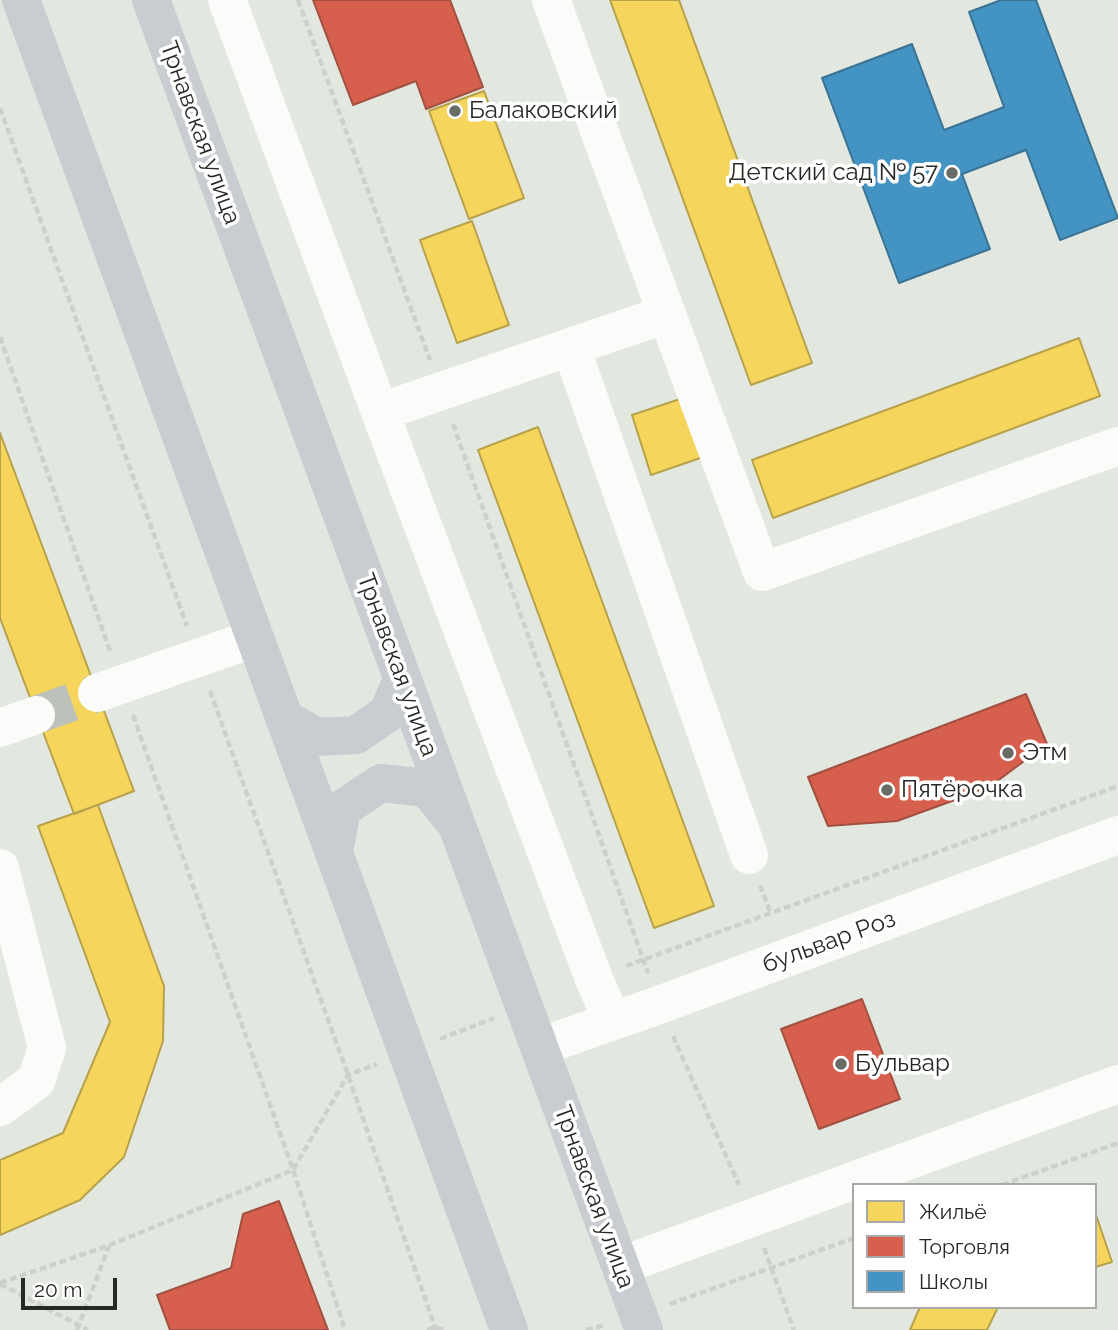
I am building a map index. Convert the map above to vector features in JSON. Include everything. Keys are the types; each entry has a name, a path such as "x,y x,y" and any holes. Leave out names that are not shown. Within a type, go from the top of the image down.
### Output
{"main road":[{"path":"21,0 509,1330"},
{"name":"Трнавская улица","path":"151,0 641,1323"},
{"path":"284,718 317,737 356,735 388,713 402,679"},
{"path":"334,852 342,809 381,783 427,788 456,823"}],"street":[{"path":"226,0 612,1021"},
{"path":"551,0 762,572 1118,446"},
{"path":"380,412 667,314"},
{"path":"571,347 749,855"},
{"path":"110,689 255,638"},
{"path":"0,743 0,728 36,715"},
{"name":"бульвар Роз","path":"539,1047 1118,835"},
{"path":"0,868 5,910 47,1048 36,1081 0,1107"},
{"path":"620,1266 1118,1084"}],"path":[{"path":"298,0 441,390 659,1005 753,1217 794,1330"},
{"path":"0,108 348,1075 435,1329"},
{"path":"0,337 110,689 293,1170 345,1330"},
{"path":"594,979 644,958 1118,786"},
{"path":"0,1283 110,1245 293,1170 348,1075 524,1007"},
{"path":"1008,1183 1118,1143"},
{"path":"586,1330 641,1323 771,1267 852,1239"},
{"path":"78,1327 110,1245"},
{"path":"0,1283 88,1330"},
{"path":"427,1330 444,1330"}],"building: Жильё":[{"path":"610,0 679,0 812,363 751,385"},
{"path":"484,91 524,198 469,219 429,111"},
{"path":"472,221 509,325 457,343 420,240"},
{"path":"1079,338 1100,396 773,518 752,460"},
{"path":"686,397 706,456 651,475 632,415"},
{"path":"538,427 714,906 654,928 478,450"},
{"path":"0,433 134,791 74,814 0,618"},
{"path":"98,805 164,986 163,1041 124,1157 80,1200 0,1235 0,1160 63,1133 110,1022 38,826"},
{"path":"1097,1218 1112,1262 1097,1266"},
{"path":"919,1309 997,1309 987,1330 910,1330"}],"building: Торговля":[{"path":"313,0 450,0 483,87 426,109 416,81 353,105"},
{"path":"1026,694 1047,744 988,788 897,821 828,826 808,777"},
{"name":"Бульвар","path":"862,999 900,1099 819,1129 781,1029"},
{"path":"279,1201 328,1330 170,1330 157,1295 231,1268 243,1214"}],"building: Школы":[{"path":"1001,0 1036,0 1118,218 1060,240 1026,150 962,174 990,249 899,283 822,78 912,44 944,130 1004,107 969,12"}],"tunnel":[{"path":"36,715 97,693"}],"place":[{"name":"Балаковский","path":"455,111"},
{"name":"Детский сад № 57","path":"952,173"},
{"name":"Этм","path":"1008,753"},
{"name":"Пятёрочка","path":"887,790"},
{"name":"Бульвар","path":"841,1064"}]}
